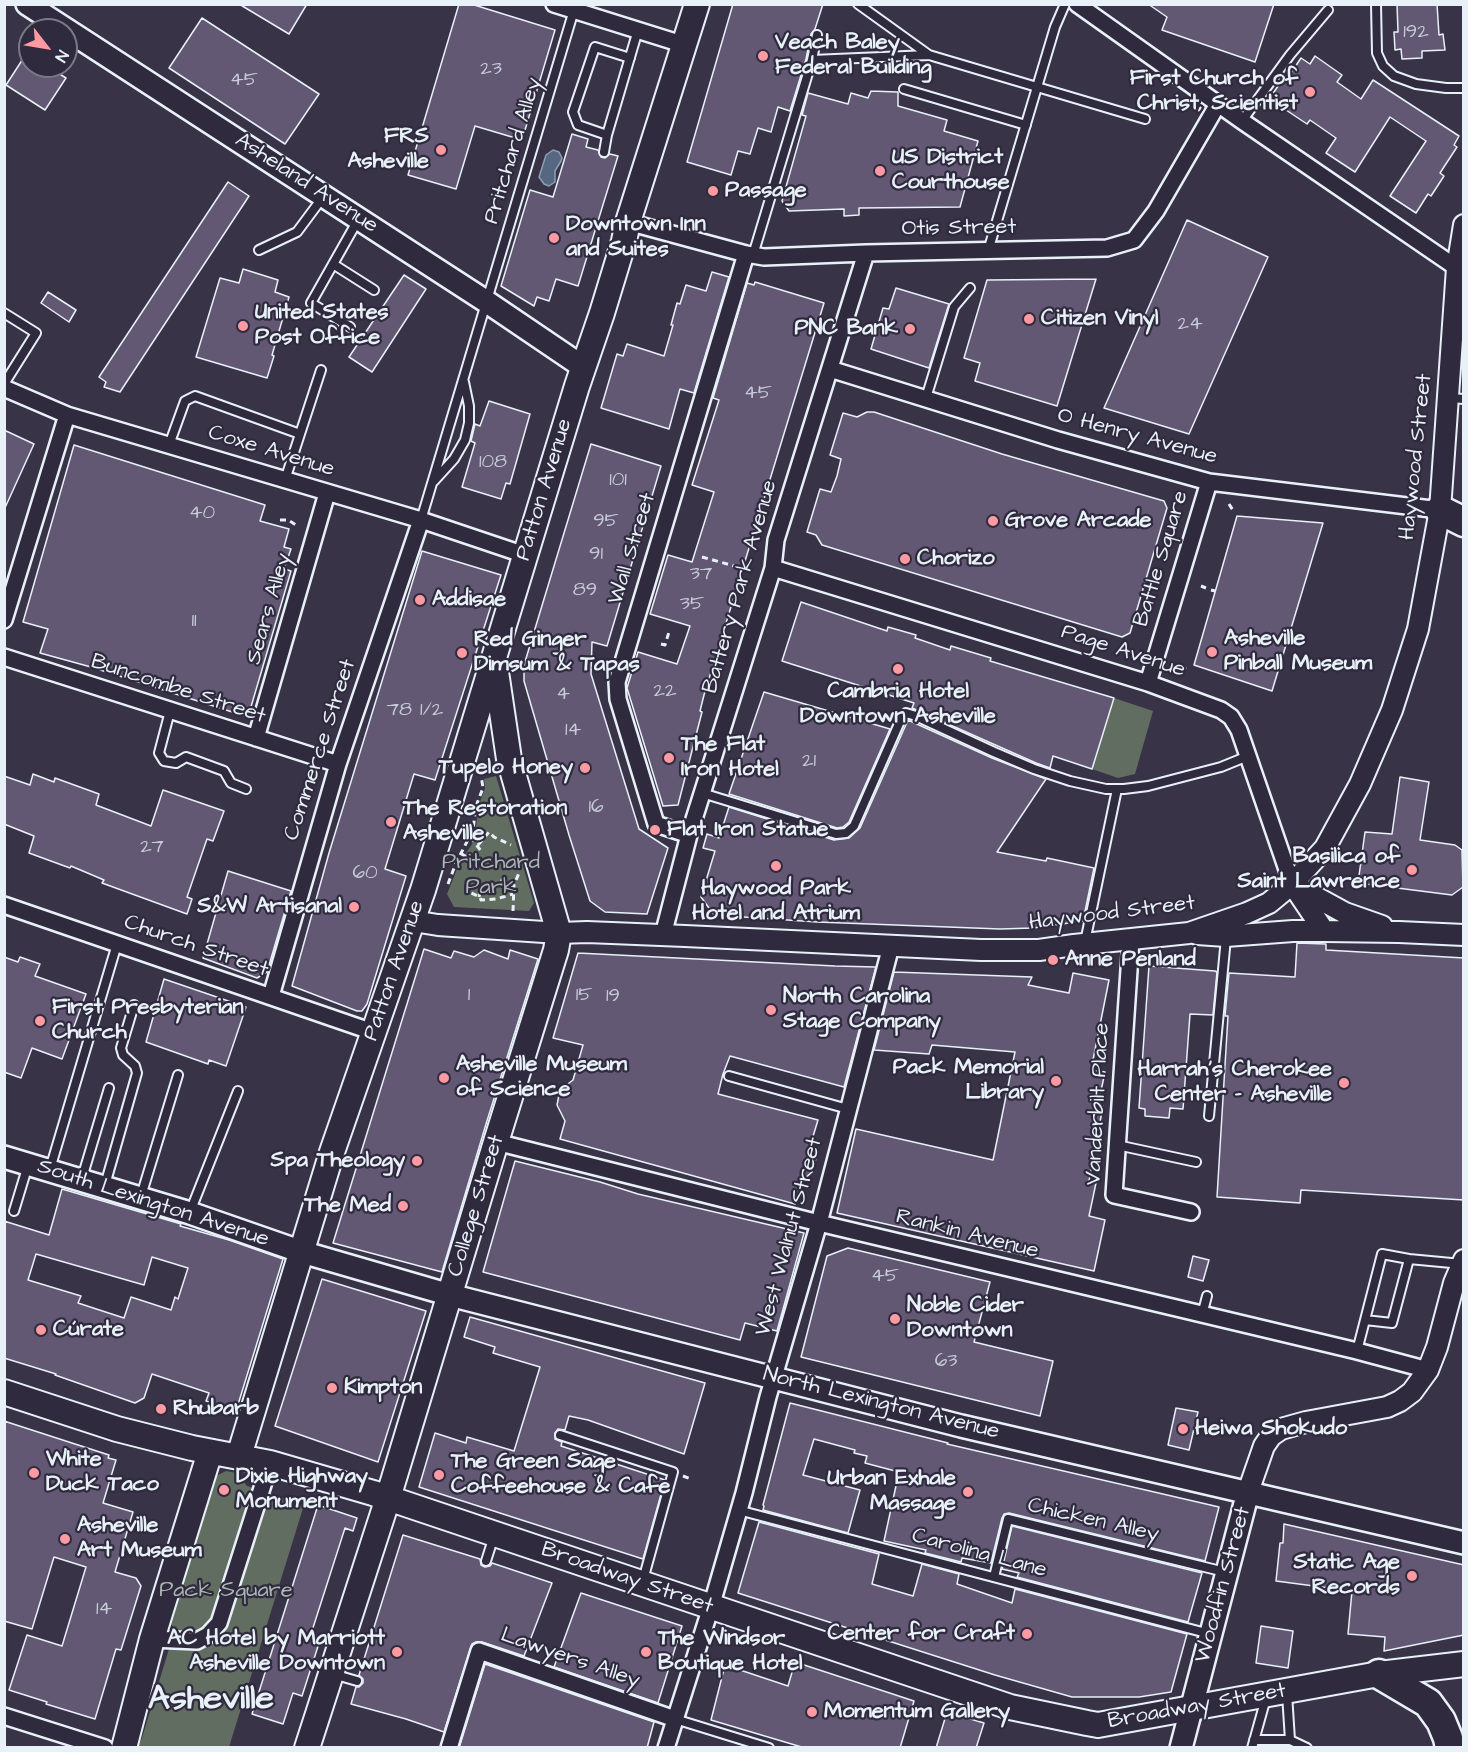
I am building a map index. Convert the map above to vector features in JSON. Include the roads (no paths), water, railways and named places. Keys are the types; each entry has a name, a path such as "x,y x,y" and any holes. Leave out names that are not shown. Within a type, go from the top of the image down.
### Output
{"highway":[{"path":"1379,1674 1428,1703 1441,1721 1450,1748"},
{"path":"1459,1748 1464,1728"}],"main road":[{"name":"Asheland Avenue","path":"27,4 488,302 583,367"},
{"name":"Patton Avenue","path":"238,1456 332,1152 413,921 697,4"},
{"name":"College Street","path":"307,1748 388,1498 556,950 559,933 510,759 494,660"},
{"name":"South Lexington Avenue","path":"4,1157 190,1213 302,1252"},
{"name":"North Lexington Avenue","path":"302,1252 450,1295 960,1426 1464,1543"},
{"name":"Broadway Street","path":"4,1392 117,1430 210,1452 270,1463 388,1498 711,1608 1022,1710 1098,1725 1379,1674 1464,1664"},
{"path":"124,1748 152,1639 210,1452"},
{"name":"Woodfin Street","path":"1181,1748 1248,1492"}],"street":[{"path":"554,4 685,45"},
{"path":"1077,4 1242,121 1457,268"},
{"name":"Otis Street","path":"628,222 764,257 1107,248 1134,240 1156,211 1218,104"},
{"name":"Haywood Street","path":"413,921 438,925 559,933 663,935 981,950 1039,950 1189,933 1269,903 1292,884 1325,848 1360,784 1392,710 1456,510 1457,268 1464,225"},
{"name":"Battery Park Avenue","path":"663,935 689,835 773,568 776,540 866,253"},
{"name":"Wall Street","path":"689,835 656,824 618,699 617,682 750,254"},
{"name":"O Henry Avenue","path":"830,369 1058,440 1209,482 1456,510"},
{"name":"Coxe Avenue","path":"4,386 67,415 421,520 525,555"},
{"path":"4,620 67,415"},
{"name":"Battle Square","path":"1148,683 1209,482"},
{"name":"Sears Alley","path":"256,738 327,493"},
{"name":"Commerce Street","path":"271,996 338,764 421,520"},
{"name":"Page Avenue","path":"773,568 1148,683 1221,710 1231,717 1239,730 1292,884 1323,931"},
{"name":"Buncombe Street","path":"4,657 338,764"},
{"path":"1292,884 1345,913 1399,932"},
{"name":"Church Street","path":"4,905 373,1032"},
{"path":"1189,933 1226,936 1323,931 1464,936"},
{"name":"Vanderbilt Place","path":"1131,940 1114,1195 1191,1212"},
{"name":"West Walnut Street","path":"666,1748 711,1608 819,1223 891,946"},
{"name":"Rankin Avenue","path":"496,1142 819,1223 1357,1351 1428,1370"},
{"path":"1248,1492 1263,1446 1281,1429 1387,1407 1412,1392 1428,1370 1437,1347 1454,1283 1463,1262"},
{"path":"152,1639 197,1641 216,1628 270,1463"},
{"name":"Lawyers Alley","path":"449,1748 479,1651 675,1719"},
{"path":"4,1716 105,1748"}],"lane":[{"path":"858,4 929,55"},
{"path":"988,251 1055,27 1065,4"},
{"path":"1376,4 1377,53 1383,66 1394,76 1416,84 1464,88"},
{"name":"Pritchard Alley","path":"421,520 574,10"},
{"path":"1242,121 1290,55 1328,10"},
{"path":"604,152 638,30"},
{"path":"750,254 812,60 817,35"},
{"path":"607,135 578,125 573,112 595,47 630,58"},
{"path":"812,60 929,55 1145,119"},
{"path":"904,89 1026,125"},
{"path":"259,250 297,232 324,196"},
{"path":"350,327 310,303 359,219"},
{"path":"333,264 374,290"},
{"path":"926,398 954,307 970,288"},
{"path":"4,313 36,333 4,386"},
{"path":"285,480 321,370"},
{"path":"432,482 454,459 465,440 469,423 469,406 463,381"},
{"path":"169,445 185,401 195,396 300,434"},
{"path":"170,711 159,753 164,761 176,763 186,757 224,771 231,783 246,789"},
{"path":"702,793 836,834 846,833 854,826 901,719 906,713 994,752 1089,787 1117,789 1148,786 1221,767 1248,756"},
{"path":"1085,944 1117,789"},
{"path":"1209,1116 1226,936"},
{"path":"50,1170 117,944"},
{"path":"104,1186 137,1073 135,1066 123,1055 121,1048 134,1005"},
{"path":"140,1198 178,1076"},
{"path":"729,1076 848,1108"},
{"path":"81,1180 108,1088"},
{"path":"190,1213 238,1091"},
{"path":"1117,1145 1196,1162"},
{"path":"14,1211 28,1164"},
{"path":"1357,1351 1382,1254 1410,1259 1463,1262"},
{"path":"1365,1320 1392,1323 1410,1259"},
{"path":"1202,1315 1207,1296"},
{"path":"560,1435 673,1472 642,1584"},
{"name":"Carolina Lane","path":"738,1510 1211,1634"},
{"name":"Chicken Alley","path":"994,1577 1008,1519 1227,1572"},
{"path":"486,1561 495,1534"},
{"path":"331,1673 357,1682"},
{"path":"1277,1692 1290,1740"},
{"path":"1253,1744 1277,1692"},
{"path":"675,1719 769,1748"},
{"path":"1253,1744 1290,1740 1307,1748"}],"water":[{"path":"553,150 559,152 562,158 555,171 555,182 549,186 544,184 539,177 546,155"}],"place":[{"name":"Veach Baley Federal Building","path":"763,56"},
{"name":"First Church of Christ, Scientist","path":"1310,92"},
{"name":"FRS Asheville","path":"441,150"},
{"name":"US District Courthouse","path":"880,171"},
{"name":"Passage","path":"713,191"},
{"name":"Downtown Inn and Suites","path":"554,238"},
{"name":"Citizen Vinyl","path":"1029,319"},
{"name":"United States Post Office","path":"243,326"},
{"name":"PNC Bank","path":"910,329"},
{"name":"Grove Arcade","path":"993,521"},
{"name":"Chorizo","path":"905,559"},
{"name":"Addisae","path":"420,600"},
{"name":"Asheville Pinball Museum","path":"1212,652"},
{"name":"Red Ginger Dimsum & Tapas","path":"462,653"},
{"name":"Cambria Hotel Downtown Asheville","path":"898,669"},
{"name":"The Flat Iron Hotel","path":"669,758"},
{"name":"Tupelo Honey","path":"585,768"},
{"name":"The Restoration Asheville","path":"391,822"},
{"name":"Flat Iron Statue","path":"655,830"},
{"name":"Haywood Park Hotel and Atrium","path":"776,866"},
{"name":"Basilica of Saint Lawrence","path":"1412,870"},
{"name":"S&W Artisanal","path":"354,907"},
{"name":"Anne Penland","path":"1053,960"},
{"name":"North Carolina Stage Company","path":"771,1010"},
{"name":"First Presbyterian Church","path":"40,1021"},
{"name":"Asheville Museum of Science","path":"444,1078"},
{"name":"Pack Memorial Library","path":"1056,1081"},
{"name":"Harrah's Cherokee Center - Asheville","path":"1344,1083"},
{"name":"Spa Theology","path":"417,1161"},
{"name":"The Med","path":"403,1206"},
{"name":"Noble Cider Downtown","path":"895,1319"},
{"name":"Cúrate","path":"41,1330"},
{"name":"Kimpton","path":"332,1388"},
{"name":"Rhubarb","path":"161,1409"},
{"name":"Heiwa Shokudo","path":"1183,1429"},
{"name":"White Duck Taco","path":"34,1473"},
{"name":"The Green Sage Coffeehouse & Cafe","path":"439,1475"},
{"name":"Dixie Highway Monument","path":"224,1490"},
{"name":"Urban Exhale Massage","path":"968,1492"},
{"name":"Asheville Art Museum","path":"65,1539"},
{"name":"Static Age Records","path":"1412,1576"},
{"name":"Center for Craft","path":"1027,1634"},
{"name":"AC Hotel by Marriott Asheville Downtown","path":"397,1652"},
{"name":"The Windsor Boutique Hotel","path":"646,1652"},
{"name":"Momentum Gallery","path":"812,1712"}],"district":[{"name":"Asheville","path":"211,1701"}],"park label":[{"name":"Pritchard Park","path":"491,876"},
{"name":"Pack Square","path":"226,1591"}]}
